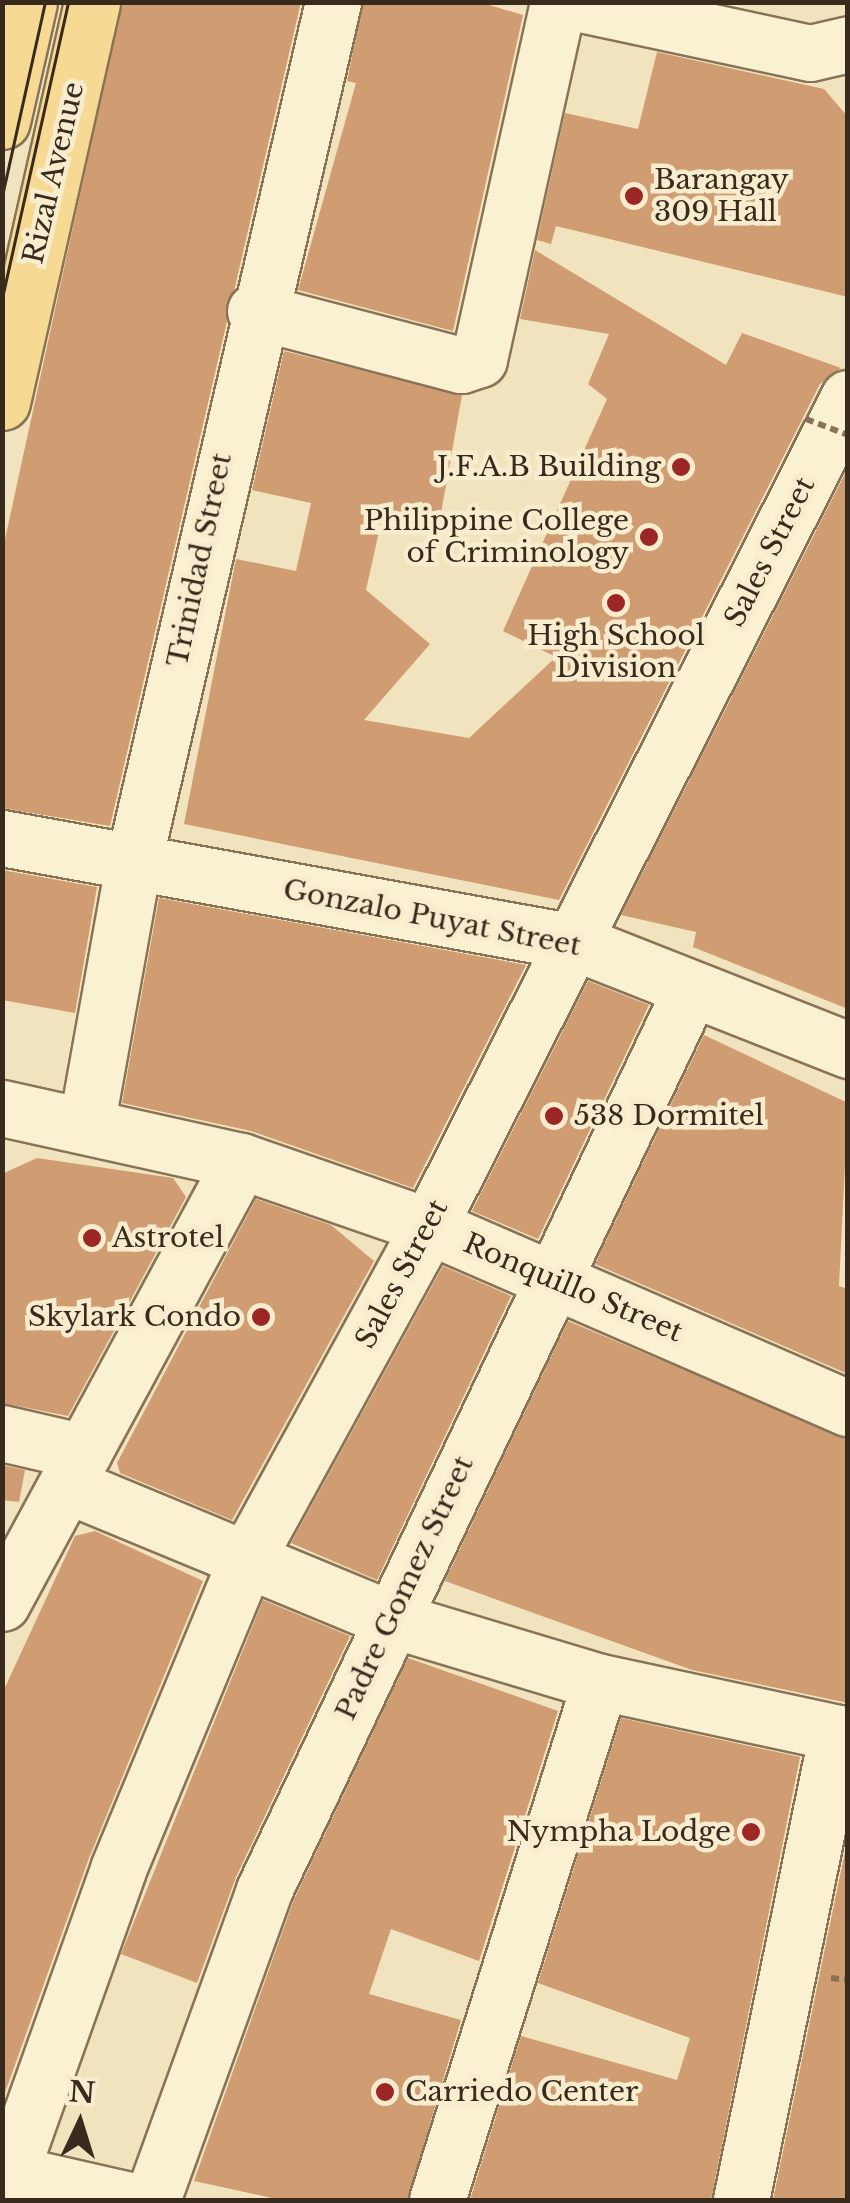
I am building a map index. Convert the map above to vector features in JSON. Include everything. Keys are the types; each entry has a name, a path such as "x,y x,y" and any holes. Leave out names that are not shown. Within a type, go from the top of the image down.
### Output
{"main road":[{"path":"2,121 29,2"},
{"name":"Rizal Avenue","path":"2,402 92,2"}],"street":[{"name":"Trinidad Street","path":"88,1121 134,860 255,311 334,2"},
{"path":"255,311 461,365 490,340 558,2"},
{"path":"572,2 716,20 810,54 848,44"},
{"name":"Sales Street","path":"6,2172 118,1870 245,1562 429,1226 574,942 827,408"},
{"name":"Gonzalo Puyat Street","path":"2,838 574,942 848,1050"},
{"name":"Padre Gomez Street","path":"152,2200 264,1890 692,989"},
{"name":"Ronquillo Street","path":"2,1108 88,1121 241,1160 429,1226 848,1408"},
{"path":"2,1603 241,1160"},
{"path":"2,1433 245,1562 390,1619 600,1682 842,1734 741,2200"},
{"path":"437,2200 600,1682"},
{"path":"6,2172 130,2200"}],"path":[{"path":"827,408 848,434"}],"building":[{"path":"122,2 301,2 110,826 2,808 2,553"},
{"path":"363,2 479,2 523,15 453,331 298,290 356,83 347,81"},
{"path":"657,52 824,89 848,117 848,297 556,226 551,244 537,240 565,113 638,129"},
{"path":"535,250 726,365 742,333 841,368 820,384 559,900 184,824 236,559 296,571 311,503 252,490 284,351 462,395 438,530 382,518 366,590 430,644 364,720 469,738 556,657 503,631 607,399 588,384 609,334 520,319"},
{"path":"848,468 848,1009 693,947 696,932 621,915"},
{"path":"2,870 97,887 75,1013 2,1000"},
{"path":"159,898 526,965 413,1188 251,1131 122,1103"},
{"path":"588,981 649,1005 538,1239 472,1211"},
{"path":"704,1035 848,1103 839,1286 848,1289 848,1374 595,1264"},
{"name":"Astrotel","path":"37,1158 173,1178 186,1197 68,1416 2,1403 2,1174"},
{"name":"Skylark Condo","path":"256,1199 331,1225 374,1261 232,1520 120,1473 117,1463"},
{"path":"443,1266 511,1296 377,1580 291,1543"},
{"path":"568,1321 848,1439 848,1703 692,1670 445,1581"},
{"path":"2,1465 25,1470 19,1502 2,1500"},
{"path":"95,1531 203,1581 89,1858 2,2101 2,1694 75,1536"},
{"path":"263,1600 350,1636 236,1877 197,1983 121,1954"},
{"path":"408,1658 558,1711 479,1961 391,1929 369,1994 461,2020 407,2200 281,2200 194,2181 293,1902"},
{"path":"621,1718 800,1757 711,2200 470,2200 521,2036 677,2080 690,2038 538,1983"},
{"path":"848,1837 848,2200 773,2200"}],"tram line":[{"path":"2,196 45,2"},
{"path":"2,298 68,2"}],"place":[{"name":"Barangay 309 Hall","path":"634,196"},
{"name":"J.F.A.B Building","path":"681,467"},
{"name":"Philippine College of Criminology","path":"649,537"},
{"name":"High School Division","path":"616,603"},
{"name":"538 Dormitel","path":"554,1116"},
{"name":"Astrotel","path":"92,1238"},
{"name":"Skylark Condo","path":"261,1317"},
{"name":"Nympha Lodge","path":"751,1832"},
{"name":"Carriedo Center","path":"385,2092"}]}
